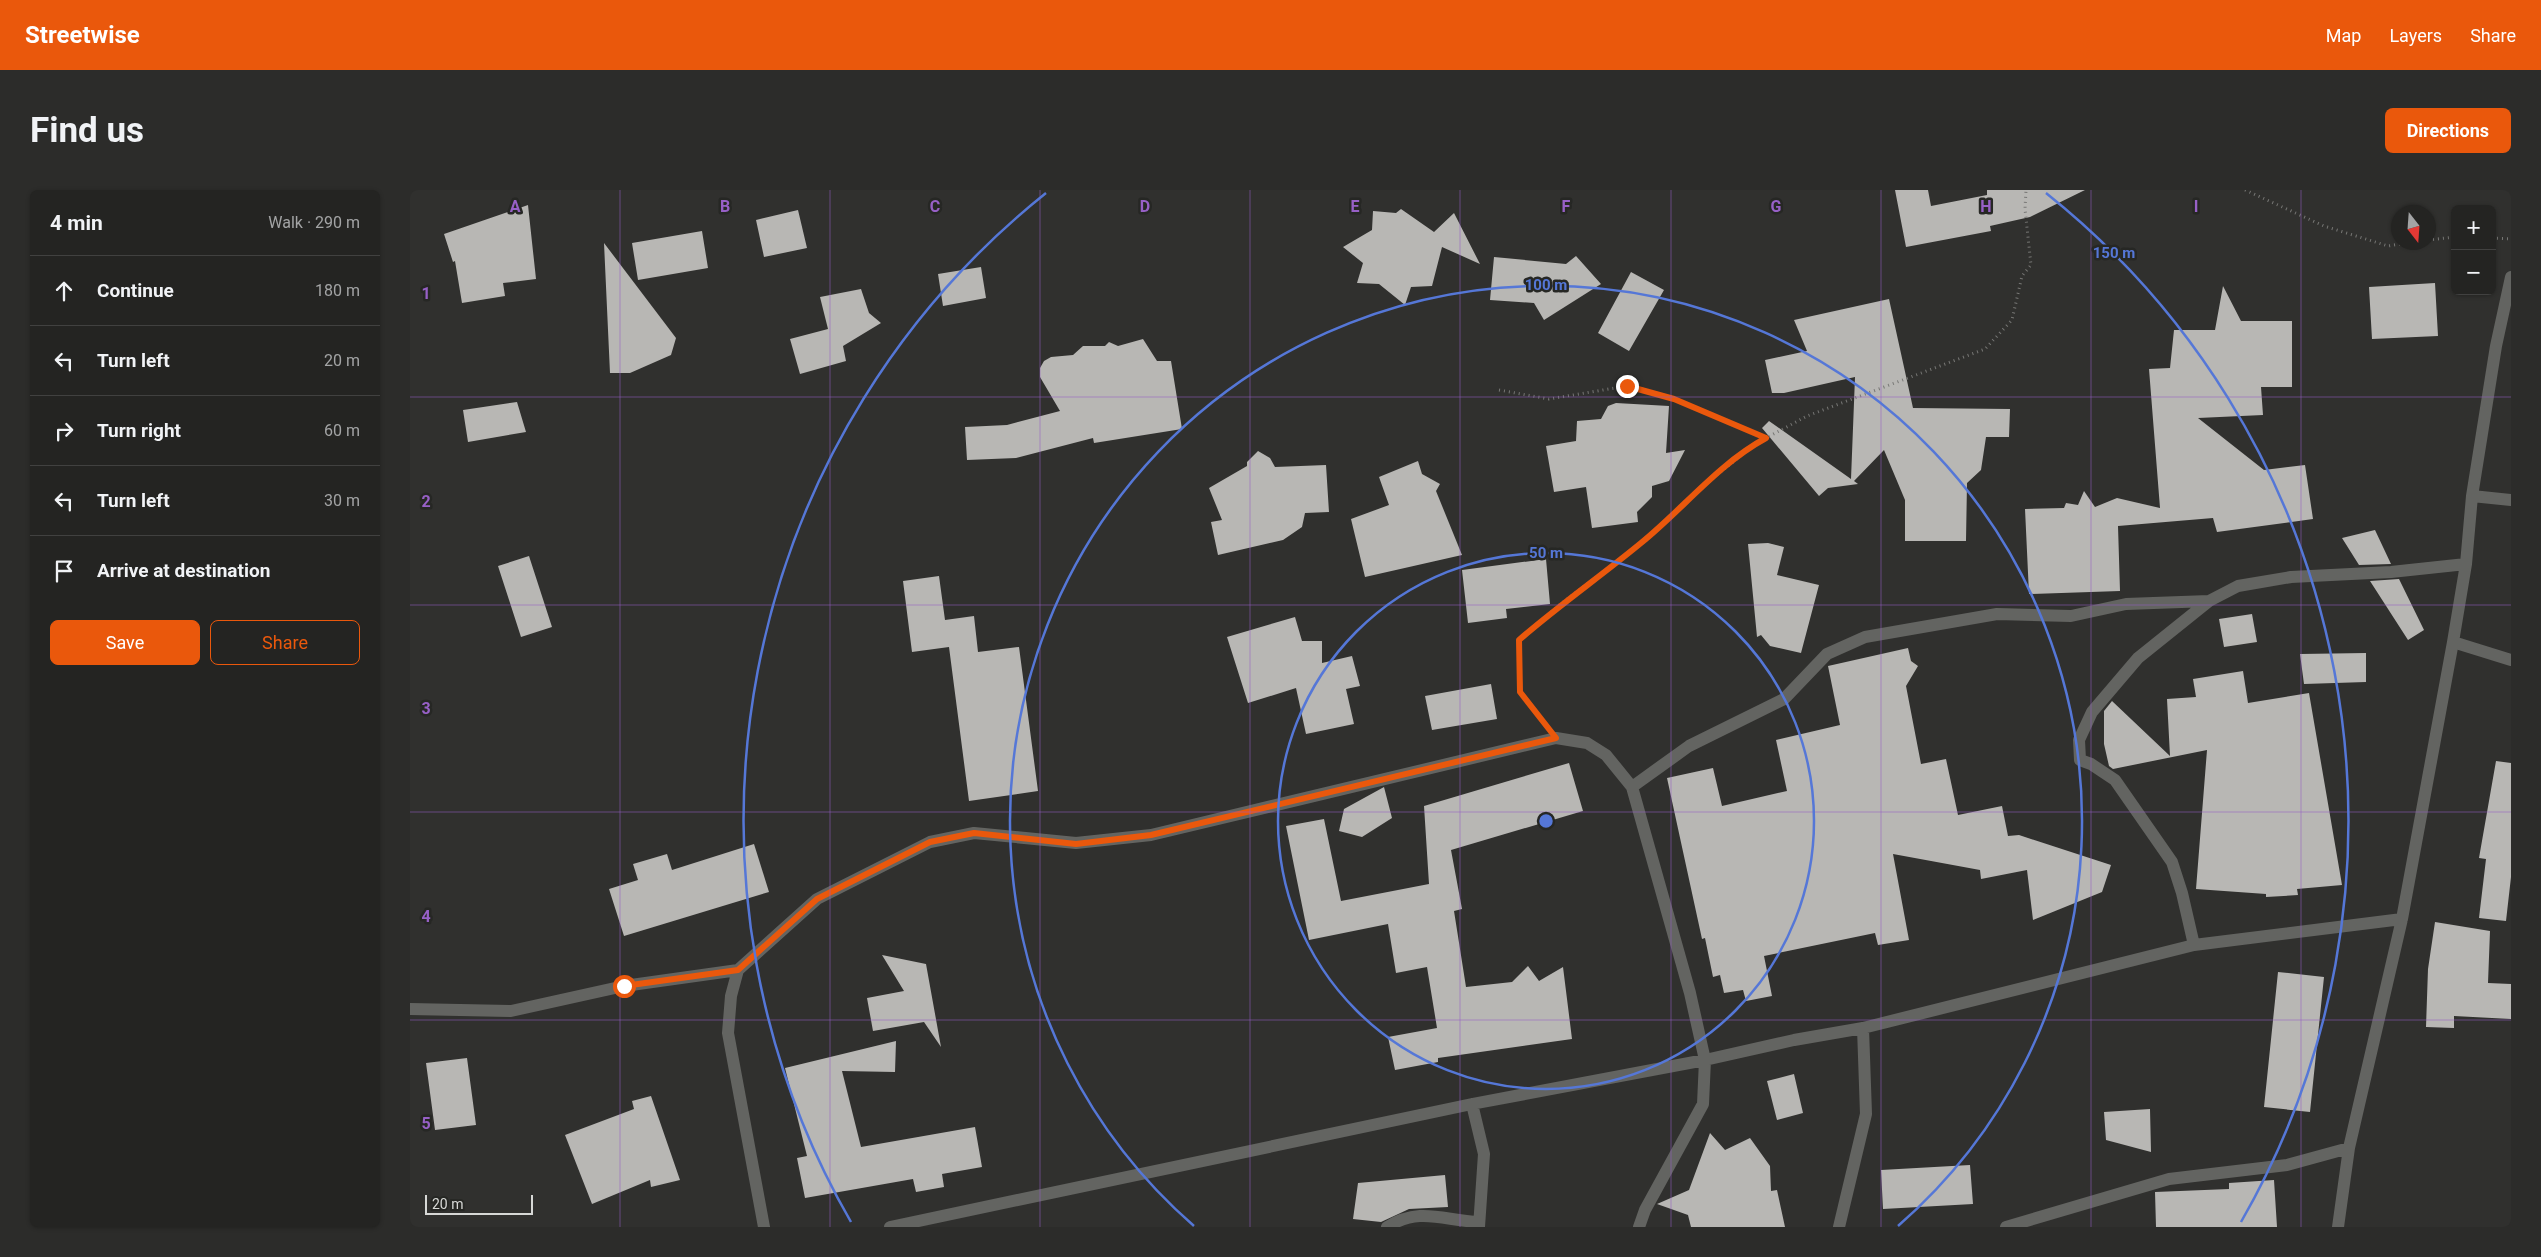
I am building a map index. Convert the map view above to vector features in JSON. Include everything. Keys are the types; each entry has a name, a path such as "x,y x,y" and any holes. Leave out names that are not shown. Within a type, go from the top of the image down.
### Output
{"street":[{"path":"2338,1227 2349,1148 2402,919 2454,642 2466,564 2472,496 2496,346 2511,277"},
{"path":"2472,496 2511,500"},
{"path":"2194,945 2182,892 2172,862 2115,780 2091,764 2080,760 2078,740 2092,712 2138,658 2209,601 2238,586 2291,578 2391,572 2466,564"},
{"path":"1632,788 1689,746 1784,699 1827,654 1864,637 1997,614 2071,616 2126,604 2209,601"},
{"path":"2454,642 2511,660"},
{"path":"764,1227 728,1033 731,996 738,970 817,899 930,842 974,833 1076,844 1151,835 1556,738 1587,743 1606,754 1632,788 1690,993 1705,1060 1703,1104 1645,1210 1639,1227"},
{"path":"890,1227 1472,1104 1863,1028 2194,945 2402,919"},
{"path":"410,1009 511,1011 624,986 738,970"},
{"path":"1839,1227 1866,1114 1863,1028"},
{"path":"1387,1227 1394,1223 1425,1214 1479,1225 1484,1154 1472,1104"},
{"path":"2006,1227 2169,1179 2287,1165 2349,1148"}],"path":[{"path":"1556,738 1520,692 1519,640 1558,606 1641,543 1734,461 1766,438 1807,416 1985,349 2012,320 2022,276 2031,265 2025,209 2026,190"},
{"path":"2245,190 2324,226 2391,246"},
{"path":"2436,239 2451,237"},
{"path":"2496,238 2511,239"},
{"path":"1499,390 1549,399 1627,386 1674,399 1766,438"}],"building":[{"path":"1895,190 1928,190 1931,206 1987,195 1987,190 2085,190 2030,217 1990,226 1991,231 1906,247"},
{"path":"528,205 536,279 503,283 505,296 462,303 455,261 453,262 444,234"},
{"path":"1401,209 1434,232 1454,213 1480,264 1442,247 1432,286 1411,287 1405,305 1379,284 1357,283 1363,263 1343,247 1372,230 1373,211 1396,213"},
{"path":"798,210 807,248 764,257 756,220"},
{"path":"702,231 708,268 638,280 632,243"},
{"path":"604,243 676,338 671,355 630,373 610,373"},
{"path":"1576,256 1601,284 1544,320 1534,303 1490,300 1494,257 1566,264"},
{"path":"981,267 986,298 943,306 938,274"},
{"path":"1631,272 1664,290 1629,351 1598,333"},
{"path":"2435,283 2438,336 2372,339 2369,287"},
{"path":"2223,286 2241,321 2292,321 2292,387 2261,387 2263,415 2198,418 2264,470 2305,465 2313,519 2217,532 2213,518 2118,526 2120,591 2029,594 2025,509 2064,508 2066,503 2078,505 2084,491 2095,507 2117,498 2160,508 2149,369 2170,368 2174,330 2215,330"},
{"path":"861,289 869,313 881,323 843,346 846,361 800,374 790,339 828,329 820,297"},
{"path":"1889,299 1913,408 2010,409 2009,437 1986,437 1981,470 1967,483 1966,541 1905,541 1905,500 1884,450 1854,481 1858,484 1828,488 1819,496 1762,428 1769,421 1851,479 1855,377 1784,393 1772,393 1765,360 1807,351 1794,320"},
{"path":"1143,339 1157,361 1171,361 1182,429 1094,443 1093,438 1016,458 967,460 965,427 1007,425 1060,411 1040,377 1040,368 1044,361 1051,357 1073,355 1083,346 1105,346 1109,342 1118,346"},
{"path":"517,402 526,432 468,442 463,410"},
{"path":"1616,403 1669,406 1666,453 1685,450 1669,481 1652,486 1652,497 1637,512 1638,522 1592,528 1586,487 1554,492 1546,446 1576,441 1577,421 1601,419 1608,406"},
{"path":"1258,451 1270,458 1275,467 1326,465 1329,512 1305,513 1302,527 1283,540 1218,555 1211,522 1222,520 1209,488 1247,466 1247,462"},
{"path":"1418,461 1422,474 1440,484 1436,491 1462,555 1365,577 1351,519 1389,505 1379,477"},
{"path":"2375,530 2391,564 2359,565 2342,538"},
{"path":"1768,543 1784,547 1777,575 1819,585 1801,653 1770,646 1761,635 1757,637 1748,544"},
{"path":"529,556 552,627 521,637 498,566"},
{"path":"1546,559 1550,604 1506,609 1507,618 1468,623 1462,570"},
{"path":"939,576 945,620 974,616 978,652 1019,647 1038,791 969,801 949,647 912,652 903,581"},
{"path":"2399,579 2424,630 2408,640 2370,581"},
{"path":"2252,614 2257,642 2224,647 2219,619"},
{"path":"1295,617 1302,641 1322,641 1322,663 1352,656 1360,686 1346,689 1354,724 1306,734 1296,688 1248,703 1227,637"},
{"path":"1908,648 1911,661 1918,666 1906,686 1921,764 1946,759 1958,815 2002,806 2008,836 2019,835 2111,865 2102,892 2033,920 2027,870 1981,879 1980,870 1893,854 1909,940 1878,945 1875,933 1764,956 1772,996 1746,1001 1743,990 1724,993 1720,975 1713,977 1705,938 1702,939 1667,778 1713,768 1722,806 1787,791 1776,740 1840,725 1828,666"},
{"path":"2366,653 2366,682 2304,684 2300,654"},
{"path":"2243,671 2248,703 2309,693 2342,885 2297,889 2298,895 2266,897 2266,894 2196,889 2207,750 2113,769 2109,766 2104,744 2104,711 2112,701 2170,756 2167,699 2196,697 2193,679"},
{"path":"1491,684 1497,719 1432,730 1425,696"},
{"path":"2496,761 2511,763 2511,877 2506,921 2479,918 2486,859 2479,858"},
{"path":"1569,763 1583,811 1451,850 1462,909 1454,911 1466,987 1512,982 1528,966 1539,981 1563,967 1572,1039 1438,1058 1438,1062 1395,1070 1388,1037 1437,1028 1427,967 1396,973 1388,924 1309,940 1286,826 1324,819 1341,901 1429,884 1424,806"},
{"path":"1384,787 1392,818 1362,837 1339,831 1344,809"},
{"path":"754,844 769,892 624,936 609,889 638,880 633,864 667,854 672,870"},
{"path":"2435,922 2490,931 2488,983 2511,984 2511,1019 2454,1016 2454,1028 2426,1027 2428,969"},
{"path":"882,955 926,964 941,1047 924,1022 873,1031 867,998 904,991"},
{"path":"2278,972 2324,977 2310,1112 2264,1107"},
{"path":"896,1041 895,1072 842,1071 861,1147 975,1127 982,1167 942,1174 944,1187 916,1192 913,1179 805,1198 797,1158 807,1156 785,1068"},
{"path":"467,1058 476,1125 435,1130 426,1063"},
{"path":"1794,1074 1803,1113 1777,1120 1767,1081"},
{"path":"651,1096 680,1180 651,1187 650,1180 592,1204 565,1135 634,1109 632,1101"},
{"path":"2150,1109 2151,1152 2106,1140 2104,1112"},
{"path":"1710,1133 1725,1150 1750,1138 1770,1166 1771,1191 1777,1190 1785,1227 1691,1227 1688,1215 1657,1204 1689,1190"},
{"path":"1970,1165 1973,1204 1883,1209 1881,1170"},
{"path":"1445,1175 1448,1207 1409,1209 1381,1222 1353,1219 1358,1183"},
{"path":"2274,1180 2277,1227 2156,1227 2155,1192 2229,1189 2229,1183"}],"route":[{"path":"624,986 738,970 766,945 777,938 817,899 930,842 974,833 1076,844 1151,835 1556,738 1520,692 1519,640 1558,606 1641,543 1706,484 1755,444 1766,438 1674,399 1627,386"}]}
